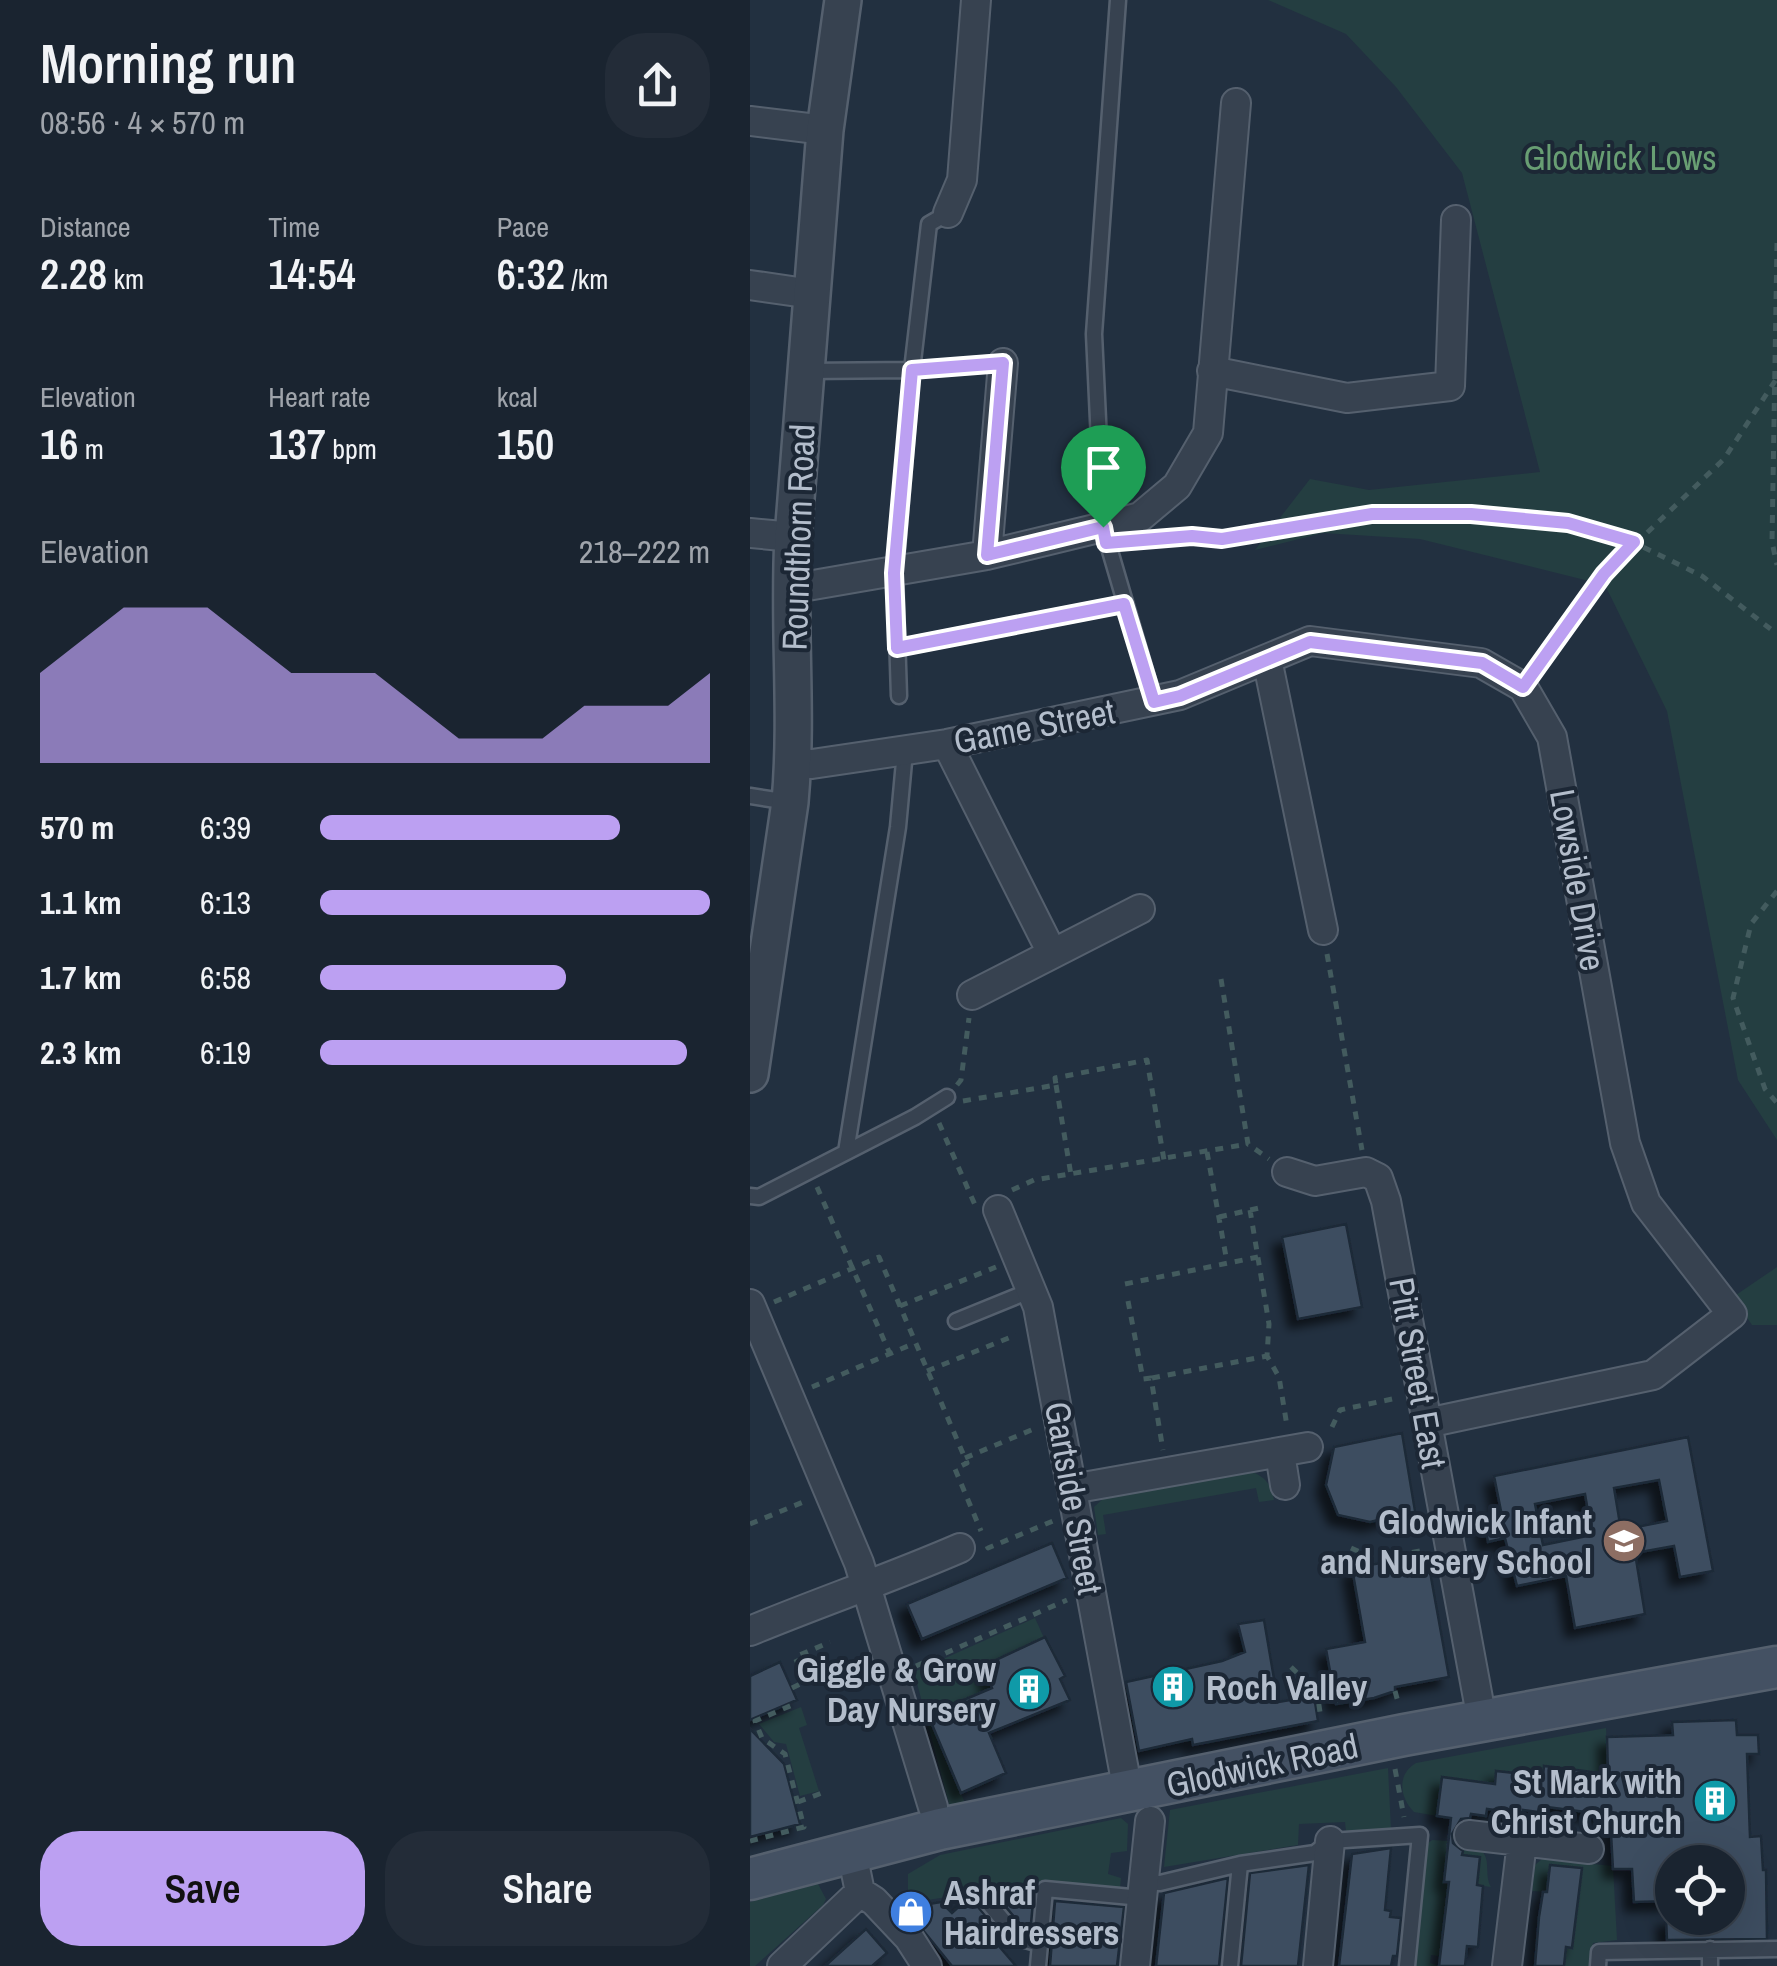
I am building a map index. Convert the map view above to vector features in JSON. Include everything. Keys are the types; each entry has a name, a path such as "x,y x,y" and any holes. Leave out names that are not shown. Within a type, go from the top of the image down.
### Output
{"main road":[{"name":"Glodwick Road","path":"750,1878 940,1829 1139,1807 1482,1720 1777,1667"}],"street":[{"name":"Roundthorn Road","path":"750,1074 794,762 790,588 793,537 825,130 844,0"},
{"path":"948,213 962,180 976,0"},
{"path":"790,588 1104,535 1140,517 1177,486 1208,433 1236,103"},
{"path":"750,121 825,130"},
{"path":"1212,371 1347,398 1450,386 1456,220"},
{"path":"750,285 812,294"},
{"path":"987,555 1003,363"},
{"path":"750,534 793,537"},
{"path":"1323,930 1267,659 1310,642 1334,643 1482,663 1523,687"},
{"name":"Game Street","path":"794,762 812,764 947,744 1154,702 1180,696 1267,659"},
{"name":"Lowside Drive","path":"1426,1424 1654,1374 1732,1314 1646,1203 1625,1144 1552,736 1523,687"},
{"path":"947,744 1052,953"},
{"path":"972,994 1140,909"},
{"path":"1288,1172 1315,1181 1366,1172"},
{"name":"Pitt Street East","path":"1366,1172 1378,1178 1386,1201 1482,1720"},
{"name":"Gartside Street","path":"992,1202 1038,1307 1139,1807 1142,1890 1135,1966"},
{"path":"757,1305 864,1584 932,1807"},
{"path":"1072,1489 1292,1445 1286,1484"},
{"path":"750,1631 960,1548"},
{"path":"1468,1835 1590,1850"},
{"path":"1318,1966 1330,1841"},
{"path":"1508,1966 1522,1842"},
{"path":"852,1853 860,1892 874,1901 909,1938 917,1963"},
{"path":"782,1966 860,1892"}],"lane":[{"path":"1118,0 1094,334 1104,535 1154,702"},
{"path":"899,696 894,573 912,370 929,224 948,213"},
{"path":"806,371 912,370 1003,363"},
{"path":"897,648 1124,604"},
{"path":"846,1152 898,827 905,750"},
{"path":"750,796 790,802"},
{"path":"750,1196 759,1197 948,1102"},
{"path":"956,1322 1032,1290"},
{"path":"1038,1966 1045,1889 1142,1890 1240,1864 1314,1853 1330,1841 1420,1835 1406,1966"},
{"path":"1230,1966 1240,1864"},
{"path":"985,1898 1018,1938 1040,1944"},
{"path":"1710,1949 1710,1966"},
{"path":"1598,1966 1599,1952 1777,1949"}],"path":[{"path":"1777,243 1772,542 1777,566"},
{"path":"1523,687 1604,574 1724,460 1776,380"},
{"path":"1104,535 1222,539 1372,514 1471,514 1568,523 1634,542 1702,576 1777,634"},
{"path":"1777,891 1751,924 1733,998 1765,1089 1777,1103"},
{"path":"1323,930 1366,1172"},
{"path":"992,1202 1034,1180 1248,1144 1221,979"},
{"path":"1071,1175 1054,1078 1147,1060 1164,1160"},
{"path":"948,1102 1056,1085"},
{"path":"1207,1152 1227,1263"},
{"path":"810,1170 890,1354"},
{"path":"1219,1217 1259,1208"},
{"path":"1250,1210 1270,1324 1267,1356 1279,1377 1292,1445"},
{"path":"757,1305 879,1257 967,1464 954,1469 988,1548 1061,1518"},
{"path":"1125,1284 1258,1257"},
{"path":"900,1306 1003,1264"},
{"path":"1128,1301 1143,1380 1267,1356"},
{"path":"927,1371 1028,1330"},
{"path":"801,1392 915,1343"},
{"path":"1151,1378 1164,1458"},
{"path":"1332,1427 1340,1410 1406,1396"},
{"path":"964,1458 1045,1424"},
{"path":"750,1524 830,1492"},
{"path":"1351,1548 1375,1559 1433,1548"},
{"path":"904,1671 1077,1596"},
{"path":"792,1688 806,1681 796,1657 830,1642"},
{"path":"1291,1667 1317,1692 1322,1727"},
{"path":"1396,1691 1398,1702"},
{"path":"750,1842 804,1827 785,1754 762,1738 755,1722 797,1703"},
{"path":"1394,1760 1403,1816 1420,1823"},
{"path":"798,1802 827,1791"}],"green space":[{"name":"Glodwick Lows","path":"1268,0 1777,0 1777,1140 1738,1080 1667,711 1605,585 1420,539 1323,533 1255,550 1310,479 1369,490 1540,472 1462,173 1396,87 1346,34"},
{"path":"1777,1267 1777,1325 1752,1325 1733,1297"},
{"path":"1247,1470 1265,1480 1274,1500 1259,1502 1256,1488 1103,1515 1106,1534 1098,1535 1094,1507 1107,1495"},
{"path":"1035,1618 1044,1638 983,1666 1003,1711 973,1696 928,1715 965,1803 950,1807 914,1672"},
{"path":"801,1707 807,1725 799,1728 819,1791 800,1796 786,1744 774,1742 759,1724"},
{"path":"1606,1728 1610,1814 1544,1767 1543,1776 1497,1771 1492,1806 1488,1805 1489,1783 1443,1777 1437,1816 1414,1812 1405,1800 1403,1779 1416,1763"},
{"path":"1388,1768 1391,1830 1346,1831 1345,1822 1299,1824 1298,1845 1164,1867 1170,1810"},
{"path":"1121,1818 1128,1824 1127,1851 1111,1853 1108,1874 1121,1878 1120,1888 1038,1883 908,1903 908,1874 940,1855"},
{"path":"1432,1840 1449,1841 1452,1849 1482,1851 1491,1887 1477,1885 1480,1857 1445,1882 1451,1882 1440,1956 1431,1955 1430,1963 1439,1966 1414,1966 1427,1844"},
{"path":"1542,1859 1613,1866 1617,1940 1593,1943 1590,1966 1564,1966 1563,1947 1572,1947 1575,1895 1579,1895 1582,1868 1550,1865 1547,1892 1532,1891 1535,1865"},
{"path":"818,1884 826,1899 823,1905 755,1966 750,1966 750,1902"}],"building":[{"path":"1346,1224 1362,1307 1298,1319 1282,1237"},
{"path":"1402,1433 1415,1511 1370,1522 1338,1515 1326,1485 1334,1447"},
{"path":"1688,1437 1713,1571 1680,1577 1674,1546 1635,1553 1645,1614 1575,1628 1566,1576 1517,1586 1505,1538 1488,1542 1483,1515 1501,1511 1494,1476","holes":["1659,1480 1667,1521 1621,1530 1614,1488","1585,1494 1592,1535 1543,1545 1535,1504"]},
{"path":"1052,1543 1067,1578 922,1639 907,1604"},
{"path":"1427,1555 1449,1677 1336,1704 1326,1649 1365,1642 1352,1568"},
{"name":"Roch Valley","path":"1264,1620 1278,1702 1314,1696 1318,1721 1193,1745 1192,1739 1139,1751 1126,1682 1222,1661 1245,1652 1238,1624"},
{"path":"1045,1637 1065,1676 1060,1679 1070,1700 989,1733 1006,1773 961,1793 928,1715 992,1688 983,1666"},
{"path":"780,1662 797,1700 750,1720 750,1676"},
{"path":"1736,1720 1737,1735 1758,1735 1759,1754 1747,1754 1750,1837 1761,1836 1766,1870 1767,1939 1667,1940 1667,1935 1745,1935 1745,1845 1655,1845 1655,1901 1634,1902 1632,1869 1613,1869 1610,1815 1547,1807 1539,1807 1538,1812 1523,1810 1523,1814 1487,1809 1486,1816 1471,1814 1470,1818 1461,1819 1452,1834 1462,1855 1480,1857 1477,1885 1483,1886 1478,1947 1467,1946 1465,1966 1439,1966 1449,1882 1444,1882 1451,1818 1437,1816 1442,1777 1495,1784 1496,1771 1543,1776 1544,1766 1608,1774 1607,1737 1673,1735 1672,1722"},
{"path":"750,1729 784,1764 800,1824 750,1837"},
{"path":"1391,1848 1385,1910 1391,1911 1390,1917 1401,1918 1397,1956 1393,1956 1391,1966 1339,1966 1352,1854"},
{"path":"1309,1865 1298,1966 1241,1966 1250,1873"},
{"path":"1550,1865 1582,1868 1572,1948 1566,1947 1564,1966 1535,1966 1539,1917"},
{"path":"1228,1878 1219,1966 1156,1966 1164,1893"},
{"path":"1034,1891 1031,1923 1021,1925 996,1895"},
{"path":"975,1898 997,1929 986,1931 1016,1966 952,1966 905,1908 941,1902 952,1913 967,1899"},
{"path":"1055,1901 1124,1907 1117,1966 1050,1966"},
{"path":"866,1929 887,1953 872,1966 825,1966"}],"place":[{"name":"Glodwick Infant and Nursery School","path":"1624,1541"},
{"name":"Roch Valley","path":"1173,1687"},
{"name":"Giggle & Grow Day Nursery","path":"1029,1689"},
{"name":"St Mark with Christ Church","path":"1715,1801"},
{"name":"Ashraf Hairdressers","path":"911,1912"}],"route":[{"path":"1003,363 987,555 1103,527 1106,543 1192,536 1222,539 1372,514 1471,514 1568,523 1634,542 1604,574 1523,687 1482,663 1310,642 1180,696 1154,702 1124,604 897,648 894,573 912,370 1003,363"}]}
